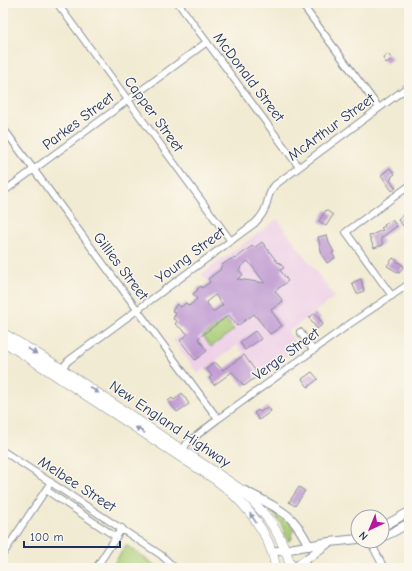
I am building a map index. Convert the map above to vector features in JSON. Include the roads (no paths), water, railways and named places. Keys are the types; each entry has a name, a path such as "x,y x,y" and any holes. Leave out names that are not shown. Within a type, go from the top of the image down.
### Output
{"highway":[{"name":"New England Highway","path":"3,333 230,491 251,514 265,537 272,552 276,568"},
{"name":"New England Highway","path":"3,341 59,372 183,450 240,489 266,515 280,537 286,550 291,568"}],"main road":[{"path":"240,489 265,501 289,517 310,546"},
{"path":"390,523 409,512"},
{"path":"390,533 409,523"},
{"path":"272,552 350,540"},
{"path":"294,568 330,542"}],"street":[{"name":"Capper Street","path":"57,3 231,241"},
{"name":"McDonald Street","path":"178,3 299,166"},
{"path":"301,3 379,108"},
{"name":"Parkes Street","path":"3,192 207,42"},
{"name":"McArthur Street","path":"270,190 299,166 409,86"},
{"name":"Gillies Street","path":"3,128 218,419"},
{"path":"392,296 346,232 409,186"},
{"name":"Young Street","path":"59,372 68,361 255,223 263,214 267,206 270,190"},
{"name":"Verge Street","path":"183,450 187,443 218,419 351,323 409,284"},
{"path":"300,332 314,350"},
{"name":"Melbee Street","path":"3,451 122,528 161,555 175,568"},
{"path":"3,553 51,482"},
{"name":"Melbee Street","path":"46,490 116,537"},
{"path":"96,568 122,528"},
{"path":"374,549 384,568"}]}
